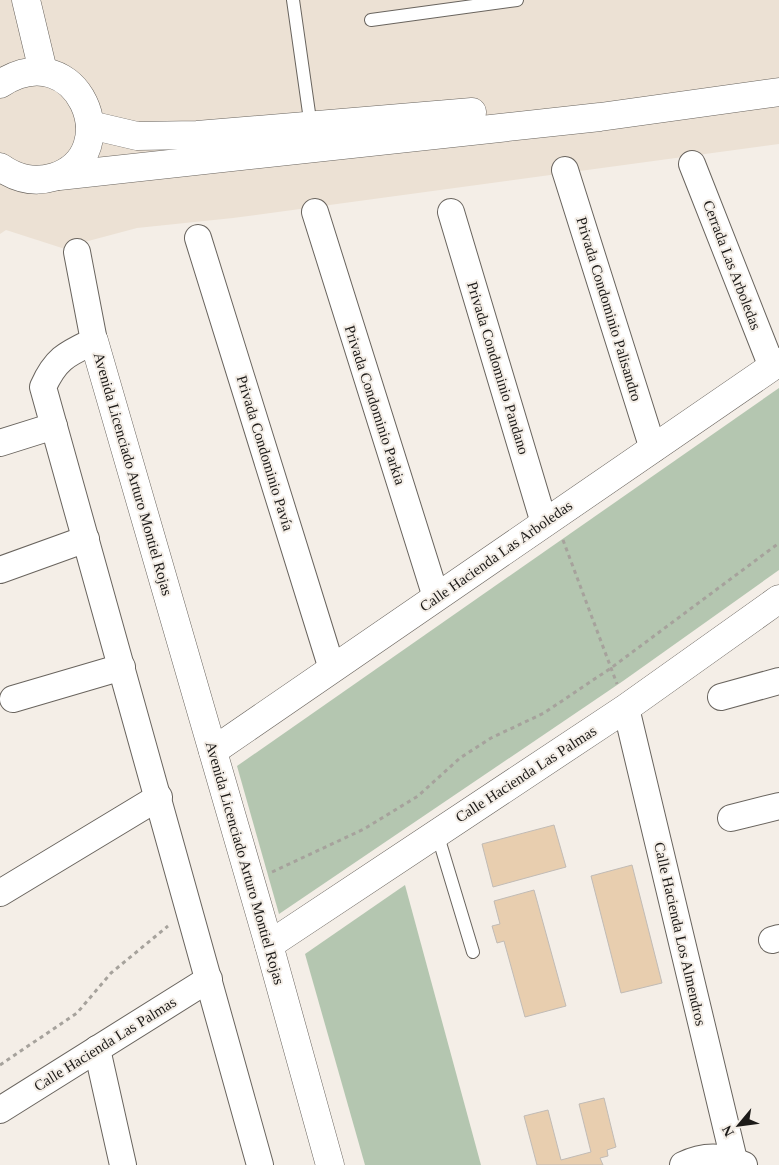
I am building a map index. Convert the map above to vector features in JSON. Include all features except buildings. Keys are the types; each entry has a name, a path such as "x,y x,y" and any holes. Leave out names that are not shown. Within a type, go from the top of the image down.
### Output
{"main road":[{"path":"26,0 43,71"},
{"path":"0,84 12,76 27,71 43,71 58,75 82,95 88,110 90,125 88,141 82,155 72,167 59,176"},
{"path":"0,167 13,176 28,180 44,180 310,136 598,102 779,77"},
{"path":"90,125 137,136 310,136 600,117 779,92"},
{"name":"Avenida Licenciado Arturo Montiel Rojas","path":"94,341 251,881 330,1165"},
{"name":"Calle Hacienda Las Arboledas","path":"213,751 775,364"},
{"name":"Calle Hacienda Las Palmas","path":"269,945 626,708 779,599"}],"street":[{"name":"Cerrada Las Arboledas","path":"692,164 775,364"},
{"name":"Privada Condominio Palisandro","path":"565,170 652,449"},
{"name":"Privada Condominio Parkia","path":"315,212 436,597"},
{"name":"Privada Condominio Pandano","path":"451,212 549,520"},
{"name":"Privada Condominio Pavía","path":"198,238 332,669"},
{"path":"77,252 94,341"},
{"name":"Avenida Licenciado Arturo Montiel Rojas","path":"94,341 67,355 51,369 43,387 190,908 260,1165"},
{"path":"0,443 54,426"},
{"path":"0,570 86,539"},
{"path":"13,699 122,667"},
{"path":"722,697 779,681"},
{"name":"Calle Hacienda Los Almendros","path":"626,708 739,1163"},
{"path":"2,886 159,797"},
{"path":"731,818 779,806"},
{"name":"Calle Hacienda Las Palmas","path":"0,1110 209,978"},
{"path":"97,1049 123,1165"},
{"path":"683,1165 697,1159 715,1157 739,1163"}],"lane":[{"path":"293,0 310,136"},
{"path":"371,20 517,0"},
{"path":"437,832 473,952"}],"path":[{"path":"549,520 626,708"},
{"path":"251,881 364,829 418,796 468,753 491,738 544,713 611,668 779,544"},
{"path":"0,1065 77,1013 111,973 190,908"}],"shaded area":[{"path":"0,0 779,0 779,144 233,218 137,228 62,248 6,230 0,234"}],"green space":[{"path":"779,388 779,570 623,681 279,914 237,766"},
{"path":"405,885 481,1165 365,1165 305,954"}]}
